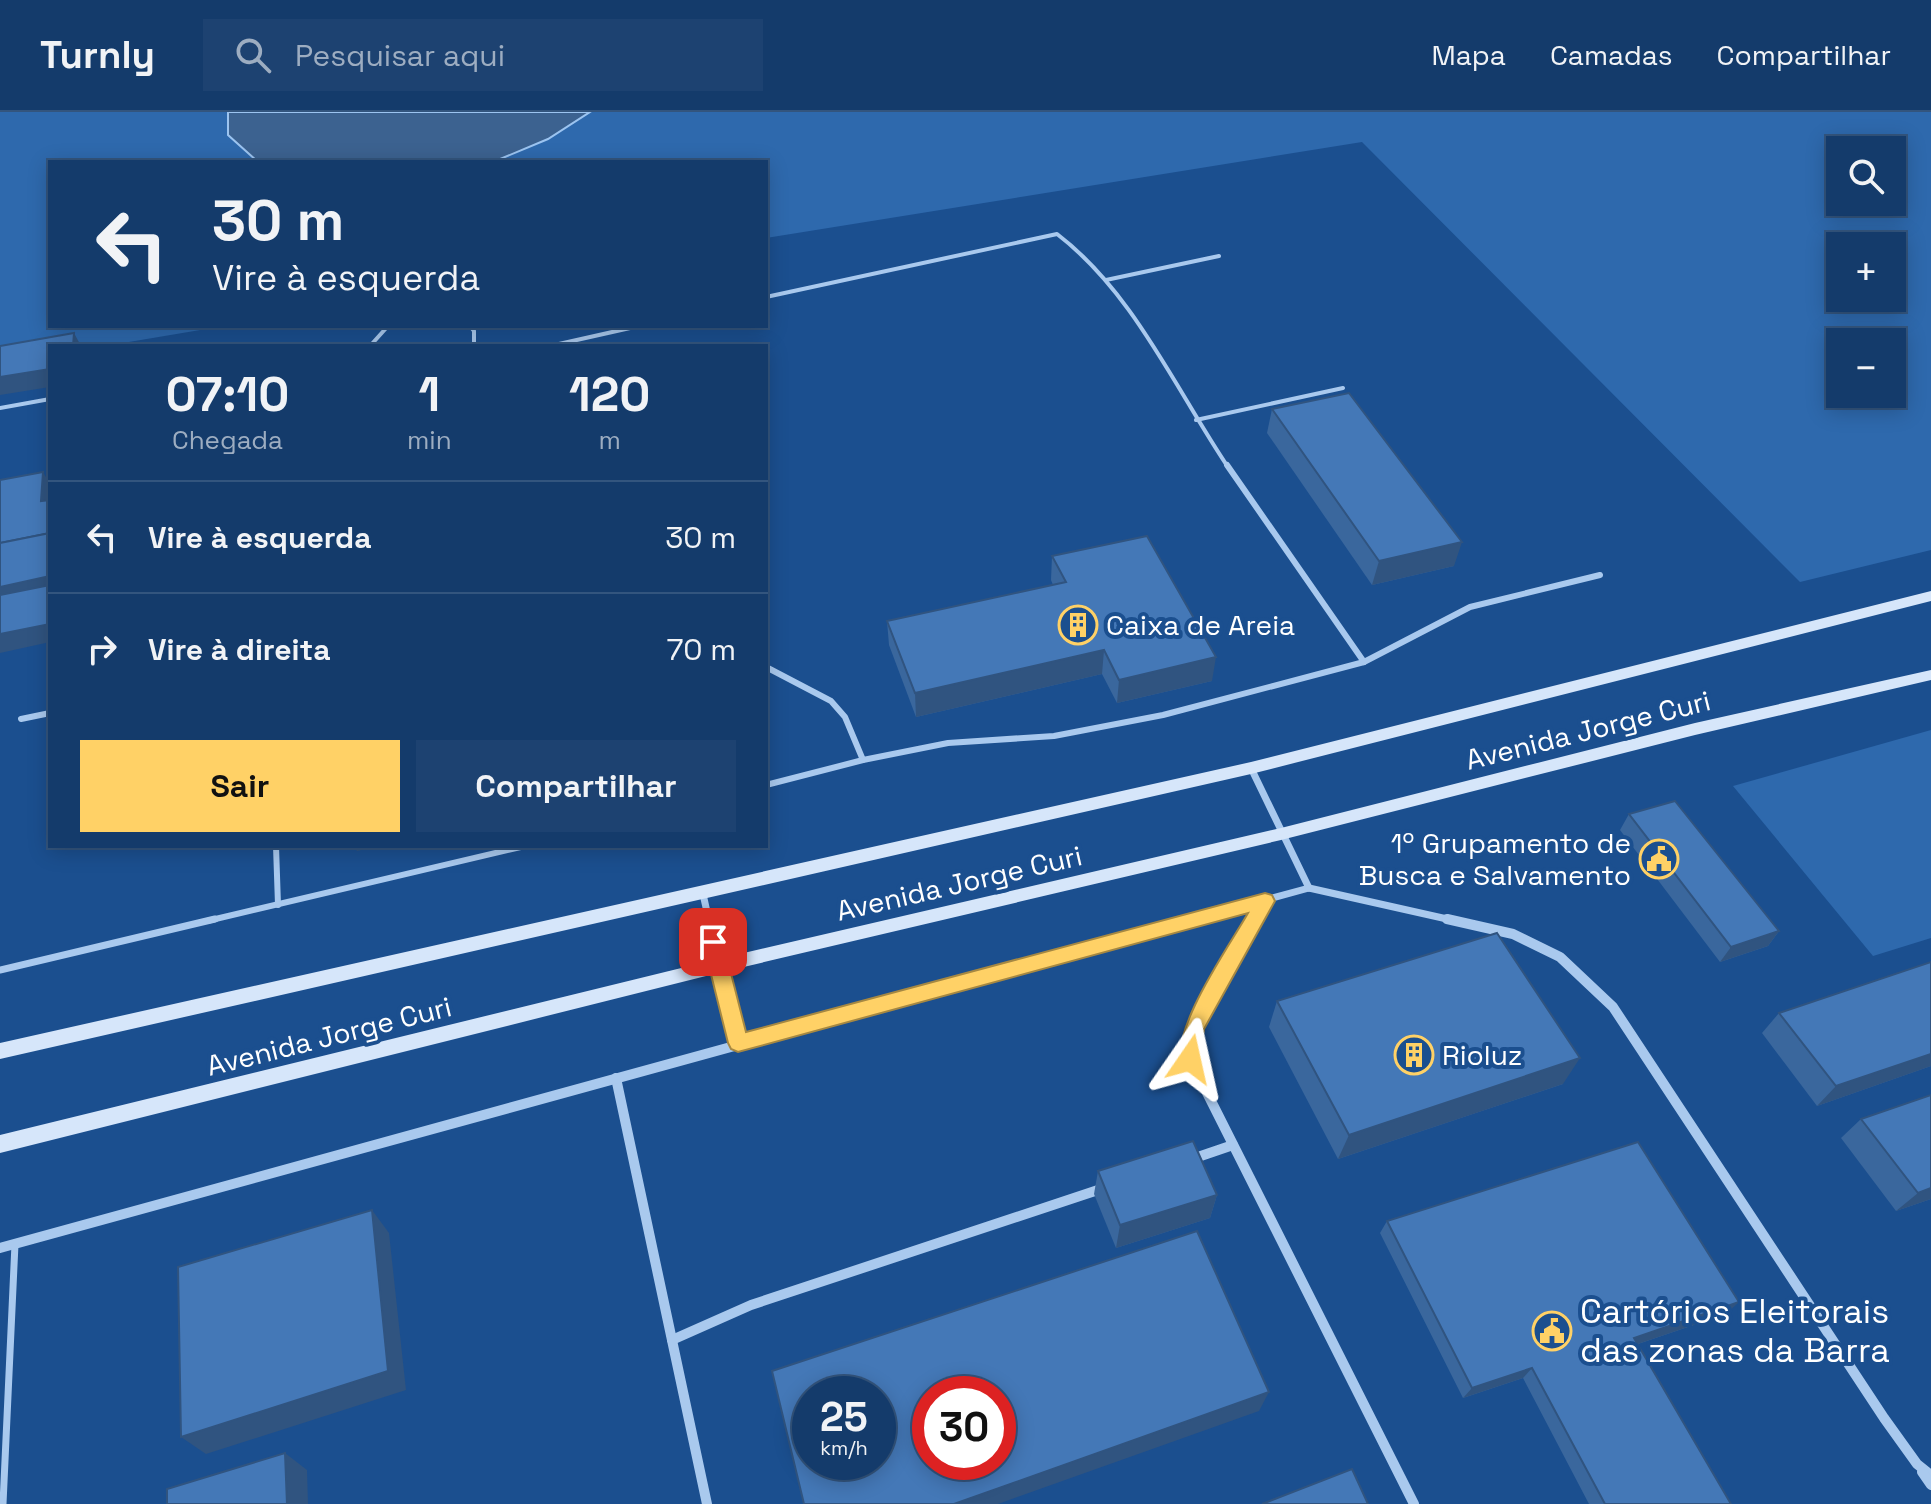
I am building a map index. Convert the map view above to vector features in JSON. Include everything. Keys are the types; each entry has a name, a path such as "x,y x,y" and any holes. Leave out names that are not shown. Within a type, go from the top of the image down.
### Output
{"street":[{"name":"Avenida Jorge Curi","path":"0,1051 1251,768 1931,596"},
{"name":"Avenida Jorge Curi","path":"0,1144 718,966 1281,834 1695,729 1931,675"},
{"path":"1251,768 1309,888"},
{"path":"0,1248 1309,888 1513,934 1560,957 1613,1007 1931,1485"},
{"path":"703,894 738,1043"},
{"path":"1265,901 1194,1028 1190,1059 1414,1504"},
{"path":"616,1078 707,1504"},
{"path":"1173,1165 1233,1145"},
{"path":"672,1340 751,1305 1113,1185"},
{"path":"1917,1464 1931,1475"}],"lane":[{"path":"768,297 1057,234 1106,280 1196,420 1364,662"},
{"path":"1106,280 1219,256"},
{"path":"372,344 386,328"},
{"path":"559,344 630,328"},
{"path":"1196,420 1343,388"},
{"path":"0,408 48,399"},
{"path":"768,784 863,760 948,743 1054,736 1118,725 1364,662 1470,607 1600,575"},
{"path":"768,668 831,701 845,717 863,760"},
{"path":"21,719 48,713"},
{"path":"276,848 278,905"},
{"path":"0,970 517,848"},
{"path":"3,1504 15,1244"}],"shaded area":[{"path":"0,112 1931,112 1931,550 1800,582 1362,142 768,238 768,160 48,160 48,328 212,328 117,344 48,344 48,347 0,364"},
{"path":"228,112 590,112 548,139 498,160 256,160 228,135"},
{"path":"1931,730 1931,938 1873,956 1733,786"}],"building":[{"path":"74,333 73,344 48,344 48,369 0,377 0,346"},
{"path":"1349,393 1462,542 1379,561 1272,409"},
{"path":"43,472 41,501 48,500 48,533 0,543 0,480"},
{"path":"48,533 48,576 0,587 0,543"},
{"name":"Caixa de Areia","path":"1147,536 1216,657 1119,680 1104,650 915,693 887,621 1066,582 1052,556"},
{"path":"48,585 48,624 0,634 0,595"},
{"path":"1675,801 1779,931 1731,947 1629,814"},
{"name":"Rioluz","path":"1497,933 1580,1058 1349,1135 1277,1001"},
{"path":"1931,962 1931,1054 1836,1086 1779,1013"},
{"path":"1931,1095 1931,1188 1918,1193 1861,1119"},
{"path":"1193,1141 1217,1195 1120,1225 1098,1171"},
{"name":"Cartórios Eleitorais das zonas da Barra","path":"1638,1142 1739,1302 1634,1338 1731,1504 1605,1504 1532,1368 1472,1388 1387,1221"},
{"path":"372,1210 388,1371 181,1437 178,1267"},
{"path":"1197,1231 1269,1392 954,1504 804,1504 798,1480 896,1480 896,1376 792,1376 792,1454 772,1371"},
{"path":"285,1453 287,1504 167,1504 167,1489"},
{"path":"1352,1469 1368,1504 1262,1504"}],"place":[{"name":"Caixa de Areia","path":"1078,625"},
{"name":"1º Grupamento de Busca e Salvamento","path":"1659,859"},
{"name":"Rioluz","path":"1414,1055"},
{"name":"Cartórios Eleitorais das zonas da Barra","path":"1552,1331"}],"route":[{"path":"713,942 738,1043 1265,901 1194,1028 1190,1059"}]}
